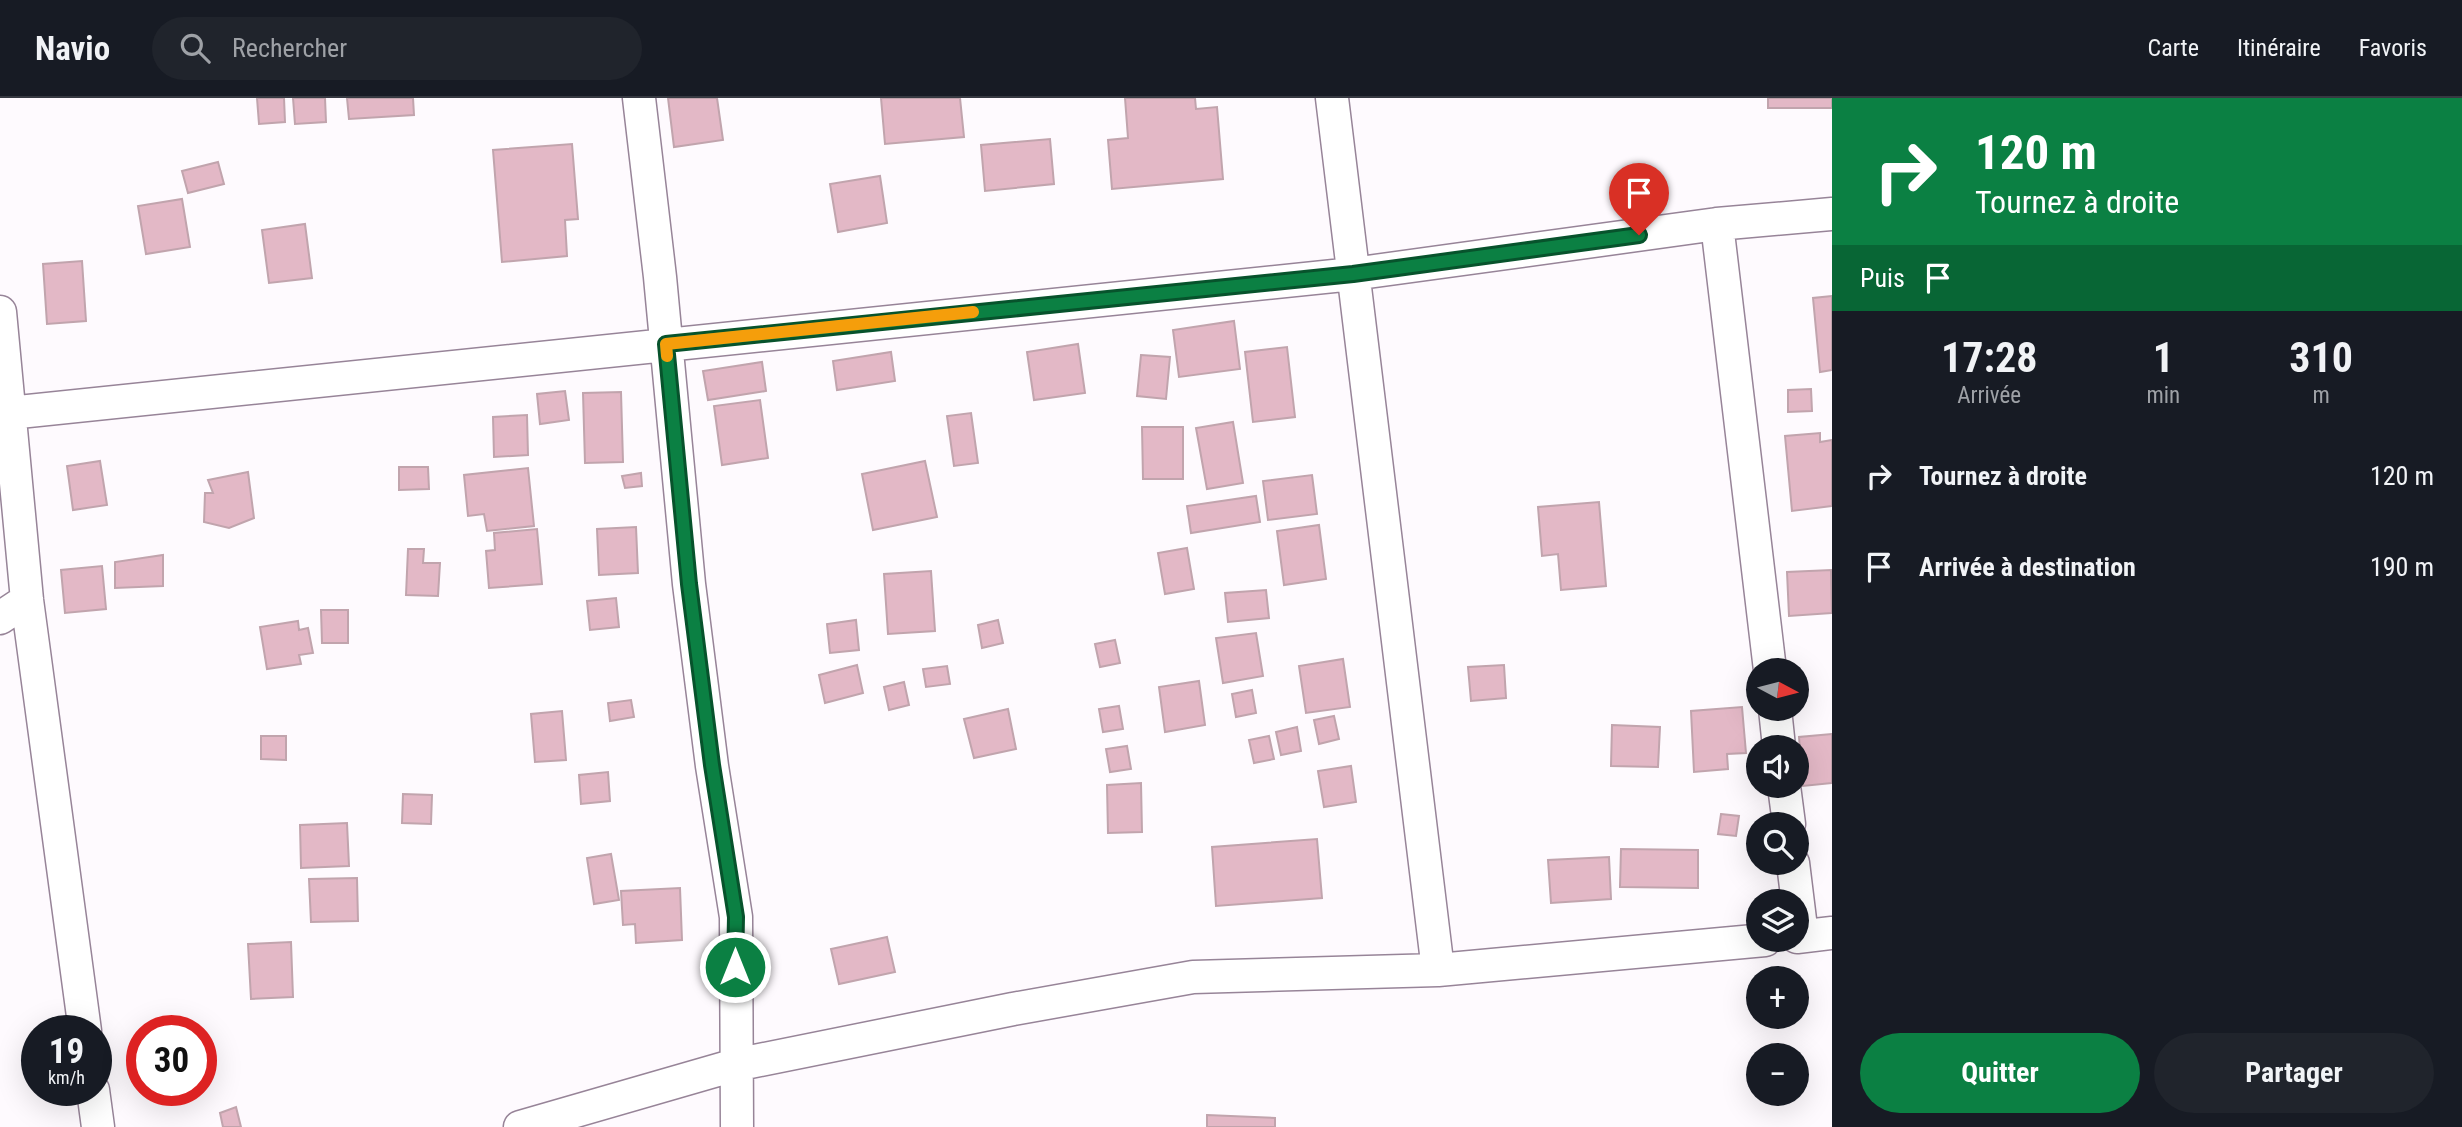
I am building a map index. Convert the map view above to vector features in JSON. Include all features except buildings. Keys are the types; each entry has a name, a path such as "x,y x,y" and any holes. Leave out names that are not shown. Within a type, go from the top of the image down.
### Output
{"street":[{"path":"639,98 689,584 712,765 736,917 737,1127"},
{"path":"1332,98 1438,970"},
{"path":"9,413 1353,274 1717,224 1832,214"},
{"path":"1717,224 1769,658"},
{"path":"0,312 27,600 83,1015"},
{"path":"0,618 27,600"},
{"path":"1796,875 1810,935"},
{"path":"520,1127 735,1065 1013,1009 1193,977 1438,970 1746,942"},
{"path":"95,1106 98,1127"}],"slow traffic":[{"path":"667,356 666,344 973,312"}],"route":[{"path":"735,967 736,917 712,765 689,584 666,344 1353,274 1639,235"}]}
